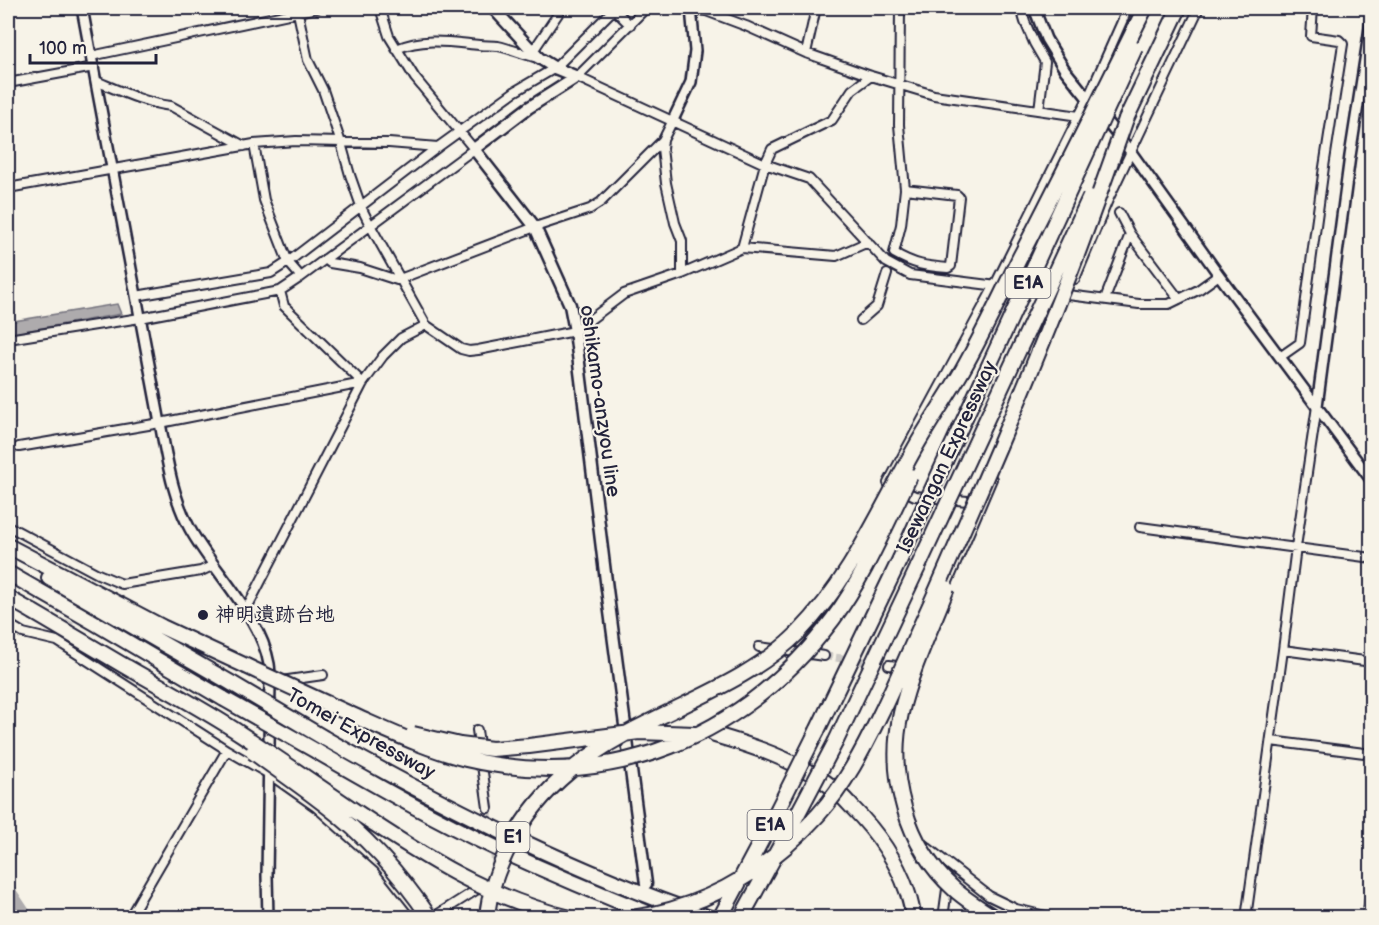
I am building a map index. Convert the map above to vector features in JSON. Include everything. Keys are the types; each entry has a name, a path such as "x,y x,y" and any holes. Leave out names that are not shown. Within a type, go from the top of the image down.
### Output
{"highway":[{"path":"8,546 162,627 408,740 466,759 553,770 584,768 644,756 703,732 758,697 809,649 834,618 865,568 1146,8"},
{"name":"Isewangan Expressway","path":"720,918 778,809 900,559 1154,8"},
{"name":"Isewangan Expressway","path":"741,918 836,741 1179,8"},
{"path":"632,918 696,901 724,889 759,869 797,837 820,813 861,753 985,482 1067,281 1126,119"},
{"path":"487,918 489,897 502,858 530,812 562,777 608,743 730,681 760,663 783,646 816,613 851,563 919,441 963,370"},
{"path":"985,482 909,684 901,714 896,758 902,803 920,845 935,868 953,888 995,918"},
{"name":"Tomei Expressway","path":"8,554 324,738 492,828 551,856 658,900 710,918"},
{"name":"Tomei Expressway","path":"8,573 384,789 496,848 660,918"},
{"path":"8,598 239,732 426,858 508,898 542,911 570,918"},
{"path":"127,667 245,747 325,805 360,835 384,860 431,918"},
{"path":"343,711 410,733 460,745 492,749 639,732 672,732 715,735 766,751 792,762 825,782 863,818 895,862 907,891 914,918"}],"main road":[{"path":"493,8 536,55 556,69 574,76"},
{"path":"472,148 574,76"},
{"name":"oshikamo-anzyou line","path":"472,148 535,226 570,305 646,884"}],"street":[{"path":"82,8 169,469 180,508 191,530 246,610 261,639 269,662 268,918"},
{"path":"91,56 297,9 317,8"},
{"path":"8,339 280,291 472,148 415,78 388,36 380,8"},
{"path":"396,49 430,40 499,46 522,55 536,55 562,8"},
{"path":"137,298 271,273 514,92 556,69 613,8 630,25"},
{"path":"646,8 574,76 765,164 809,179 886,262 910,274 1139,304 1168,304 1198,290 1219,275"},
{"path":"325,259 330,263 360,268 397,280 535,226 590,209 601,202 663,140 691,82 695,51 691,8 736,22 806,53 934,96 1079,116"},
{"path":"806,53 816,8"},
{"path":"900,8 899,125 905,189 901,225 894,253 921,266 948,268 951,266 959,197 905,189"},
{"path":"1021,8 1034,43 1045,62 1039,110"},
{"path":"1034,8 1046,39 1065,70 1131,152 1371,481"},
{"path":"983,502 915,496 888,483 995,285 1088,98 1128,8"},
{"path":"1054,918 1016,909 989,896 913,834 899,805 894,778 897,721 912,667 1108,200 1199,8"},
{"path":"1280,357 1300,343 1343,44 1339,40 1311,36 1313,8"},
{"path":"297,9 308,60 323,90 362,207 426,325 461,349 469,351 575,331 624,294 682,274 742,248 836,256 868,242"},
{"path":"1246,918 1350,156 1370,44 1371,15"},
{"path":"8,82 93,67"},
{"path":"742,248 765,164 772,149 832,120 852,90 871,76"},
{"path":"96,81 136,97 171,106 244,146"},
{"path":"663,140 666,183 681,241 682,274"},
{"path":"8,188 254,144 296,141 388,143 438,147"},
{"path":"254,144 264,200 288,262 301,277"},
{"path":"1119,213 1130,234 1179,299"},
{"path":"1105,300 1130,234"},
{"path":"861,320 877,306 887,274"},
{"path":"280,291 284,306 363,383"},
{"path":"246,610 363,383 383,356 401,338 426,325"},
{"path":"19,447 160,423 363,383"},
{"path":"8,526 98,574 122,584 201,571 214,565"},
{"path":"1140,527 1371,558"},
{"path":"92,586 98,574"},
{"path":"8,624 22,633 58,640 227,750 269,774 316,807 381,865 423,918"},
{"path":"759,647 824,656"},
{"path":"1284,650 1371,662"},
{"path":"889,665 912,667"},
{"path":"270,682 323,675"},
{"path":"477,730 488,808"},
{"path":"1270,741 1371,754"},
{"path":"129,918 227,750"},
{"path":"943,918 950,866"},
{"path":"431,918 486,883 494,875"},
{"path":"1367,918 1371,884"}],"shaded area":[{"path":"117,304 121,314 8,334 8,322"}],"waterway":[{"path":"8,891 26,918"}],"tunnel":[{"path":"887,274 894,253"},
{"path":"60,638 86,596"},
{"path":"824,656 889,665"},
{"path":"488,808 496,868"}],"place":[{"name":"神明遺跡台地","path":"203,615"}]}
